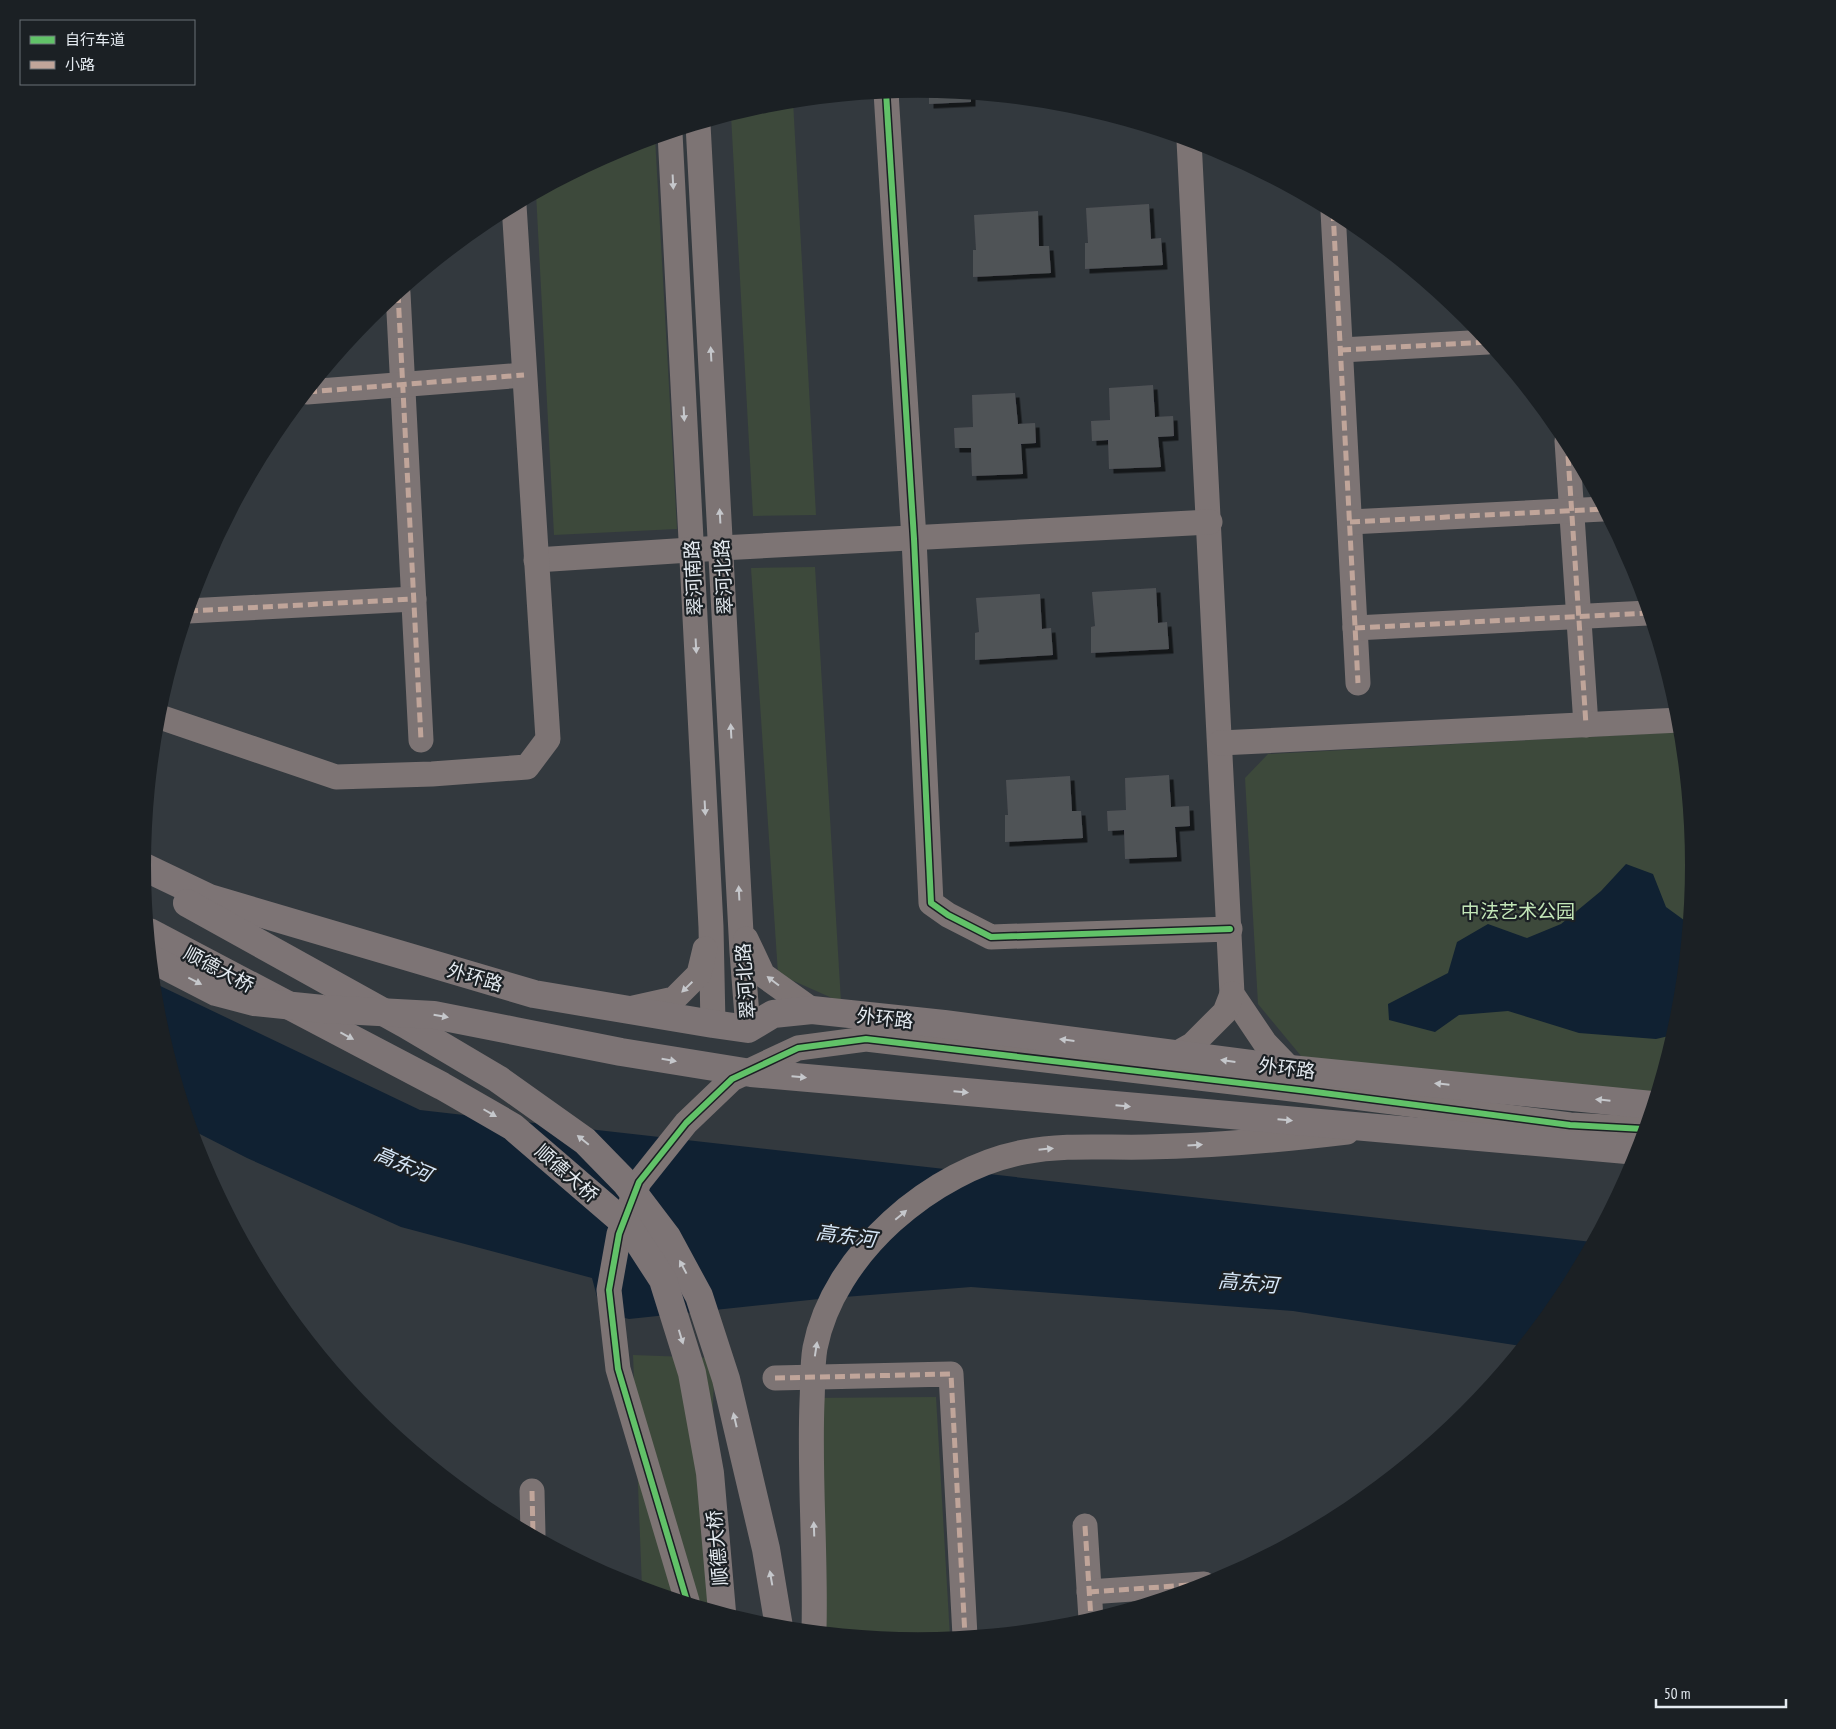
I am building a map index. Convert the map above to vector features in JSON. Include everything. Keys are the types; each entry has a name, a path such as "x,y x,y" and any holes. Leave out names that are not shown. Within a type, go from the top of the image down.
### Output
{"main road":[{"name":"外环路","path":"151,870 218,901 534,994 713,1024 748,1029 773,1014 812,1010 944,1024 1290,1069 1646,1104"},
{"path":"152,887 189,904 388,1014 498,1079 585,1141 626,1183 667,1237 699,1296 726,1379 766,1549 778,1619"},
{"name":"顺德大桥","path":"155,935 434,1082 512,1127 628,1226 663,1280 692,1373 710,1473 721,1606"},
{"path":"158,962 216,992 254,1002 323,1009 434,1015 621,1052 751,1073 1630,1150"},
{"path":"713,1024 714,1068"},
{"path":"748,1029 751,1073"}],"street":[{"path":"886,99 914,539 931,903 948,915 991,937 1230,929"},
{"name":"翠河北路","path":"698,130 748,1029"},
{"name":"翠河南路","path":"670,138 711,927 713,1024"},
{"path":"1176,1054 1192,1045 1225,1012 1232,994 1210,522 1189,147"},
{"path":"165,719 336,777 432,774 527,767 548,739 514,213"},
{"path":"1333,220 1358,682"},
{"path":"398,301 421,740"},
{"path":"1340,350 1479,342"},
{"path":"314,391 524,375"},
{"path":"1568,458 1586,725"},
{"path":"1350,522 1597,509"},
{"path":"536,560 721,548 1210,522"},
{"path":"195,611 414,599"},
{"path":"1355,628 1642,613"},
{"path":"1220,743 1671,720"},
{"path":"626,1010 674,998 699,974 711,927"},
{"path":"741,928 763,974 812,1010"},
{"path":"1232,994 1266,1043 1290,1069"},
{"path":"685,1595 618,1369 609,1290 619,1234 639,1182 686,1123 732,1079 798,1048 866,1039 1308,1091 1570,1126 1638,1129"},
{"path":"814,1624 816,1577 811,1429 815,1348 827,1310 846,1275 879,1233 924,1195 982,1163 1024,1152 1077,1146 1146,1147 1270,1141 1380,1128"},
{"path":"775,1378 951,1374 965,1630"},
{"path":"532,1491 533,1528"},
{"path":"1085,1526 1090,1612"},
{"path":"1089,1592 1179,1586"}],"green space":[{"path":"793,108 816,515 753,516 731,121"},
{"path":"655,144 677,529 554,535 536,199 624,156"},
{"path":"815,567 841,1002 778,974 751,568"},
{"name":"中法艺术公园","path":"1673,732 1683,814 1685,864 1683,915 1678,965 1670,1014 1659,1063 1649,1093 1306,1062 1258,1004 1245,778 1268,754"},
{"path":"633,1355 715,1358 710,1473 721,1606 671,1591 642,1580"},
{"path":"936,1397 950,1631 918,1632 868,1630 818,1625 806,1398"}],"water":[{"path":"1626,864 1653,874 1666,907 1683,919 1678,965 1665,1037 1656,1039 1579,1033 1508,1011 1459,1015 1435,1032 1389,1020 1388,1004 1448,973 1457,942 1488,924 1527,938 1561,924 1601,891"},
{"name":"高东河","path":"162,987 420,1110 1586,1241 1556,1291 1515,1345 1293,1311 971,1287 819,1299 629,1319 601,1312 592,1278 401,1227 247,1158 200,1134 177,1063"}],"building":[{"path":"929,98 971,99 971,102 929,104"},
{"path":"1149,204 1151,239 1161,238 1163,265 1085,269 1085,243 1088,243 1086,208"},
{"path":"1038,211 1039,246 1049,246 1051,273 973,277 973,250 976,250 974,215"},
{"path":"1153,385 1155,417 1173,416 1174,436 1158,437 1161,467 1109,469 1108,440 1092,441 1091,421 1110,420 1109,388"},
{"path":"1015,393 1018,424 1035,423 1036,443 1021,444 1023,474 972,476 971,448 955,448 954,428 973,427 972,395"},
{"path":"1156,588 1158,623 1167,622 1169,649 1091,653 1091,627 1095,626 1092,592"},
{"path":"1040,594 1042,629 1051,628 1053,655 975,660 975,633 979,632 976,598"},
{"path":"1169,775 1171,807 1189,806 1190,826 1175,827 1177,857 1125,859 1124,830 1108,831 1107,811 1126,810 1125,778"},
{"path":"1070,776 1072,811 1081,811 1083,838 1005,842 1005,815 1008,815 1006,780"}],"marked path":[{"path":"1333,220 1358,683"},
{"path":"398,301 421,740"},
{"path":"1341,350 1479,342"},
{"path":"314,391 524,375"},
{"path":"1568,458 1586,725"},
{"path":"1350,522 1597,509"},
{"path":"195,611 414,599"},
{"path":"1355,628 1642,613"},
{"path":"775,1378 951,1374 965,1630"},
{"path":"532,1491 533,1528"},
{"path":"1085,1526 1091,1611"},
{"path":"1089,1592 1179,1586"}],"cycle path":[{"path":"886,99 914,539 931,903 948,915 991,937 1230,929"},
{"path":"685,1595 618,1369 609,1290 619,1234 639,1182 686,1123 732,1079 798,1048 866,1039 1308,1091 1570,1125 1638,1129"}]}
